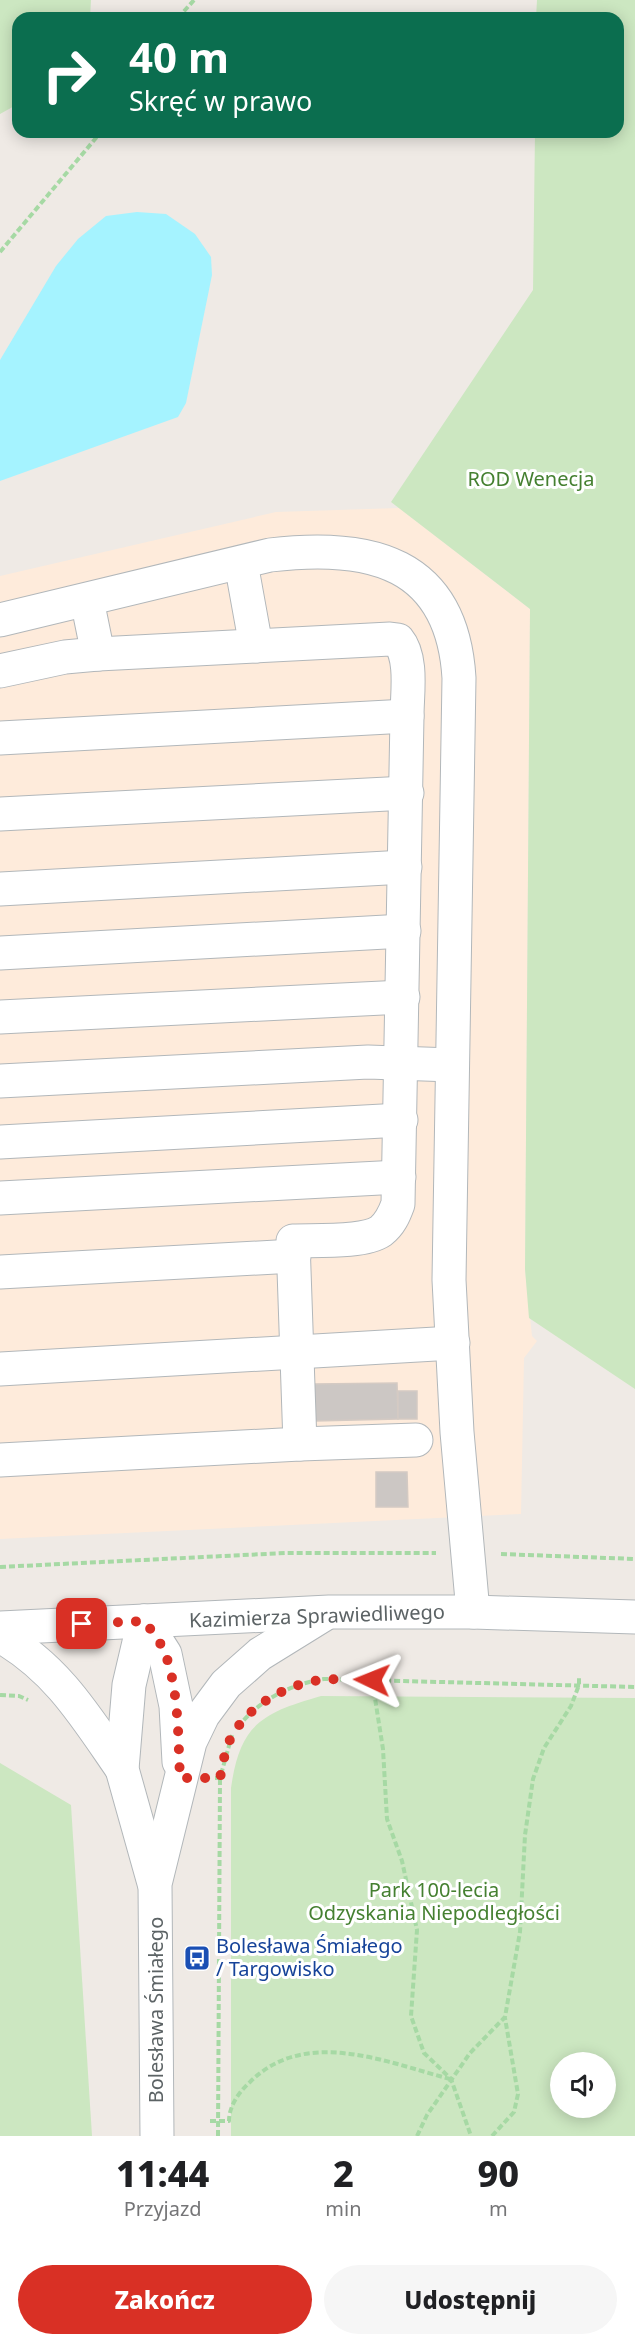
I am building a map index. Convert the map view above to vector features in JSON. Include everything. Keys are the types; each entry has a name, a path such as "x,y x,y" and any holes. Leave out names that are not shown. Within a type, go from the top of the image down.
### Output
{"street":[{"path":"0,620 241,563 299,552 342,551 368,555 392,564 413,578 442,610 455,642 459,678 449,1280 457,1432 473,1612"},
{"path":"241,563 256,646"},
{"path":"87,600 98,654"},
{"path":"0,671 65,657 98,654 398,640 403,647 406,657 407,793 398,1204 392,1220 380,1232 364,1237 293,1241 300,1444"},
{"path":"0,738 407,716"},
{"path":"407,752 457,750"},
{"path":"0,814 407,793"},
{"path":"0,889 405,867"},
{"path":"0,953 404,921 454,910"},
{"path":"0,1017 403,997"},
{"path":"0,1081 356,1062 452,1065"},
{"path":"0,1142 401,1120"},
{"path":"0,1198 399,1177"},
{"path":"0,1272 294,1256"},
{"path":"0,1369 453,1343"},
{"path":"0,1460 416,1440"},
{"name":"Kazimierza Sprawiedliwego","path":"0,1628 329,1612 473,1612 635,1617"},
{"name":"Bolesława Śmiałego","path":"157,2136 155,1884 190,1742 199,1724 226,1684 260,1654 329,1612"},
{"name":"Bolesława Śmiałego","path":"144,1621 165,1654 176,1706 180,1778"},
{"name":"Bolesława Śmiałego","path":"122,1769 129,1685 144,1621"},
{"name":"Bolesława Śmiałego","path":"0,1636 37,1661 67,1689 122,1769 155,1884"}],"path":[{"path":"183,12 194,0"},
{"path":"0,252 96,138"},
{"path":"0,1567 285,1553 469,1553 635,1559"},
{"path":"371,1673 383,1749 387,1819 402,1861 417,1930 411,2016 424,2053 451,2079 471,2136"},
{"path":"492,2136 514,2112 518,2094 505,2017 520,1932 525,1835 533,1779 544,1748 571,1706 579,1685 579,1676"},
{"path":"218,2136 220,1778 232,1735 262,1704 291,1687 310,1681 372,1680 635,1687"},
{"path":"0,1695 19,1696 35,1703"},
{"path":"180,1778 220,1778"},
{"path":"417,2136 451,2079 470,2053 505,2017"},
{"path":"210,2121 230,2121 234,2102 257,2074 275,2063 297,2055 352,2053 383,2059 451,2079"}],"shaded area":[{"path":"399,508 530,609 525,1269 532,1336 537,1341 524,1358 521,1514 0,1539 0,576 276,512"}],"green space":[{"path":"0,0 91,0 90,12 12,12 12,107 0,114"},
{"name":"ROD Wenecja","path":"537,0 635,0 635,1389 529,1318 525,1269 530,609 391,502 533,290 535,138 624,138 624,12 536,12"},
{"name":"Park 100-lecia Odzyskania Niepodległości","path":"321,1696 635,1698 635,2136 231,2136 231,1788 235,1766 248,1735 257,1724 283,1709"},
{"path":"0,1763 71,1805 92,2136 0,2136"}],"water":[{"path":"137,212 166,214 195,234 211,257 212,275 186,403 178,417 0,481 0,360 56,266 78,239 106,216"}],"building":[{"path":"397,1383 398,1419 315,1421 314,1384"},
{"path":"398,1391 417,1391 417,1419 398,1419"},
{"path":"376,1472 407,1472 408,1507 376,1507"}],"place":[{"name":"Bolesława Śmiałego / Targowisko","path":"197,1958"}],"route":[{"path":"82,1624 144,1621 159,1642 165,1654 176,1706 180,1778 220,1778 232,1735 243,1720 262,1704 291,1687 324,1679 372,1680"}]}
